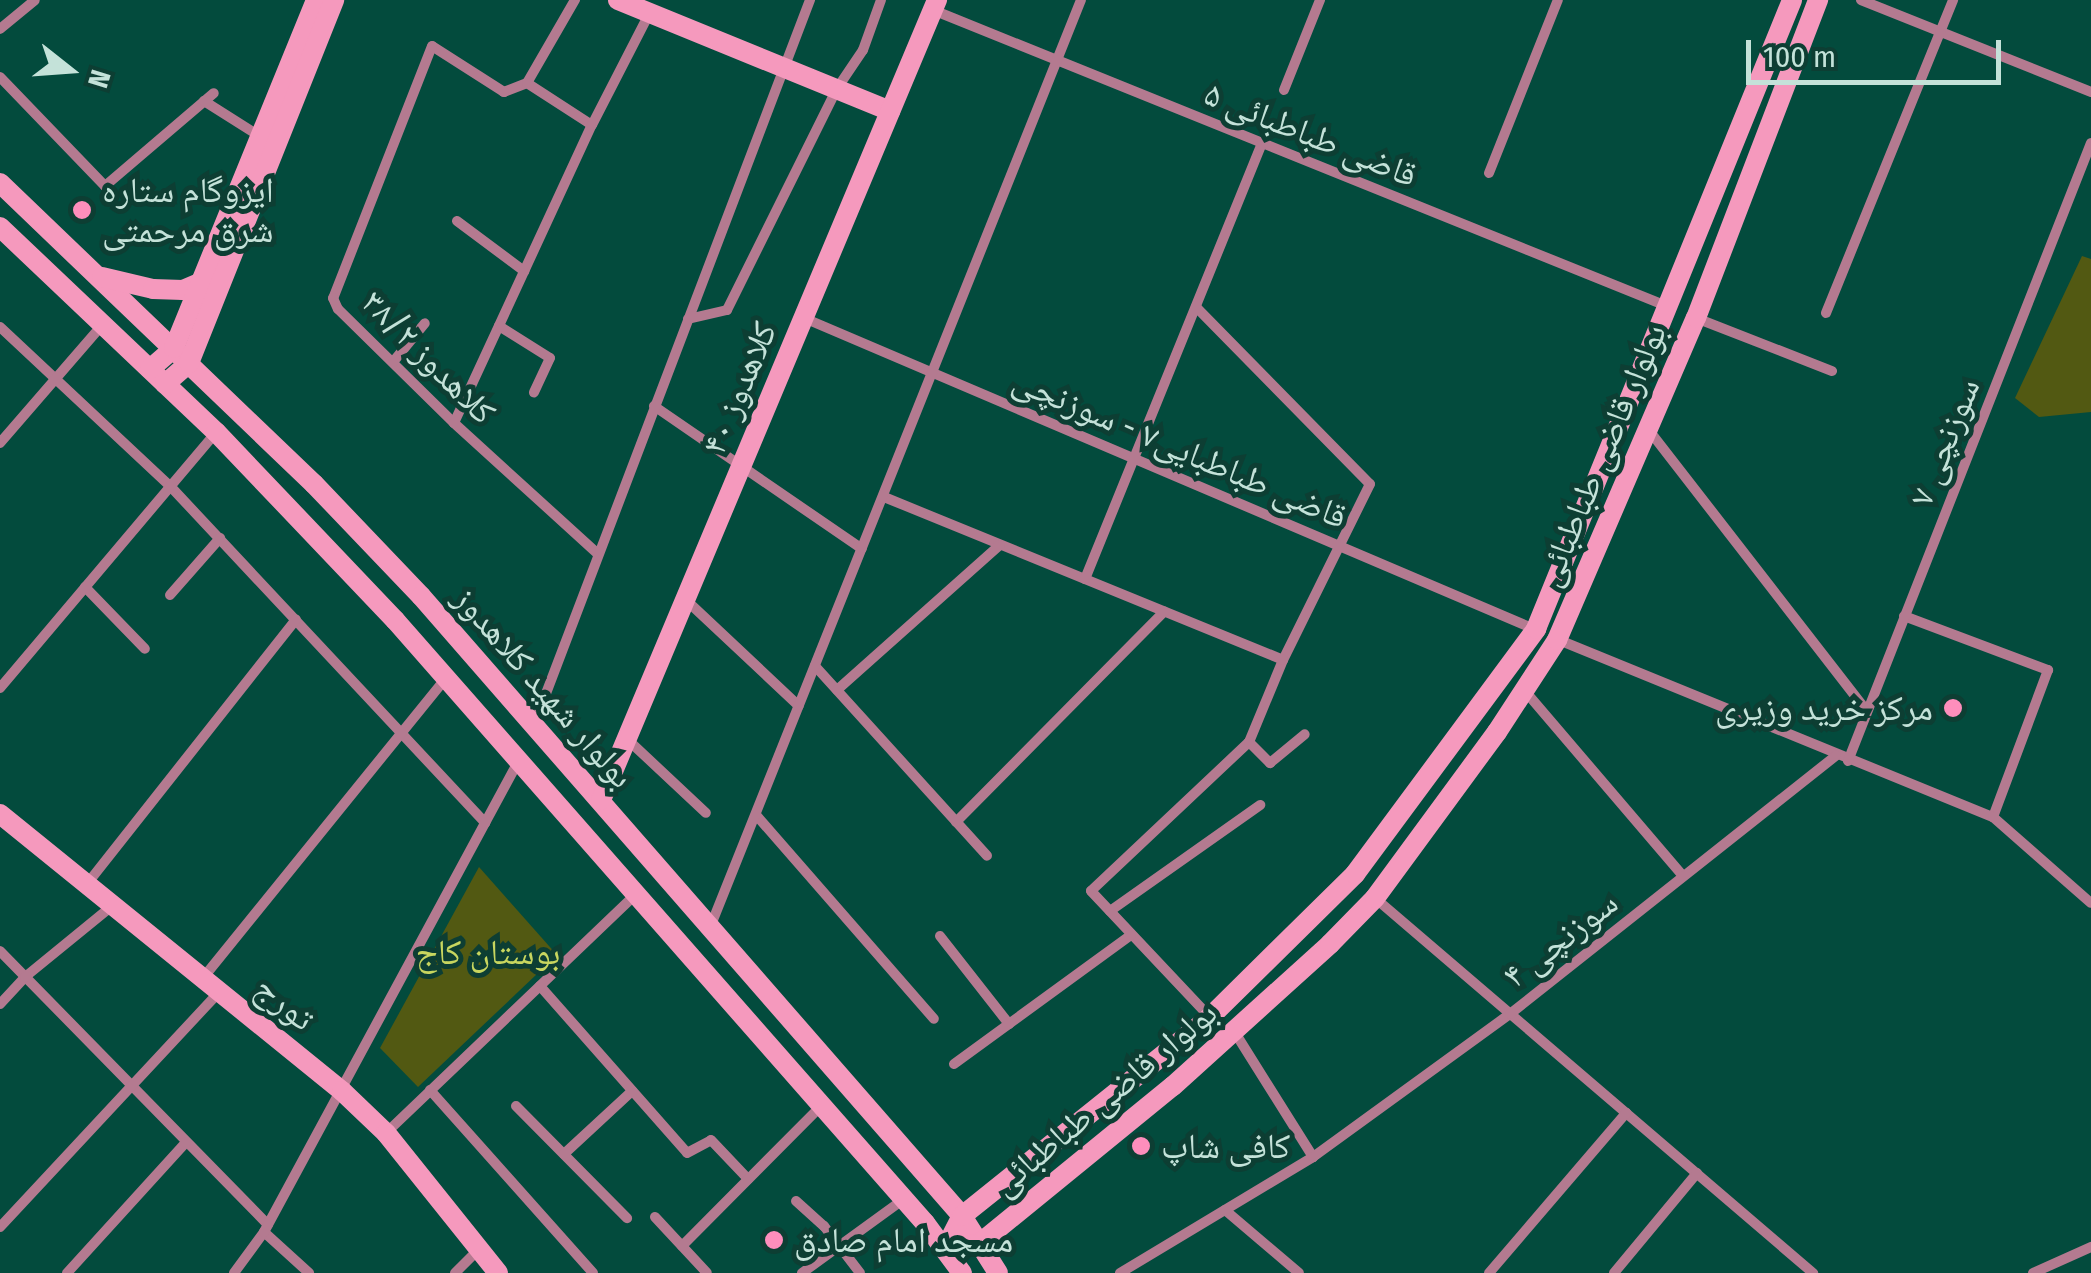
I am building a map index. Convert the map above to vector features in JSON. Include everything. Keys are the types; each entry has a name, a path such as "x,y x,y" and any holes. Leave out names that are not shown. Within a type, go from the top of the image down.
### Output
{"main road":[{"path":"182,356 202,282 316,0"},
{"path":"158,376 182,356 334,0"},
{"path":"618,0 890,112"},
{"name":"بولوار قاضی طباطبائی","path":"946,1247 962,1216 1210,1017 1355,874 1536,630 1792,0"},
{"name":"بولوار قاضی طباطبائی","path":"946,1247 979,1244 1234,1031 1375,898 1524,691 1557,640 1696,318 1818,0"},
{"name":"کلاهدوز ۴۰","path":"601,800 934,5"},
{"name":"بولوار شهید کلاهدوز","path":"0,182 182,356 395,569 962,1216 998,1273"},
{"name":"بولوار شهید کلاهدوز","path":"0,227 216,432 446,678 946,1247 962,1273"},
{"path":"98,276 153,289 184,290 202,282"},
{"name":"تورج","path":"0,814 342,1091 386,1133 498,1273"}],"street":[{"path":"0,29 35,0"},
{"path":"575,0 527,83 592,124"},
{"path":"534,726 810,0"},
{"path":"688,319 727,310 836,90 864,50 881,0"},
{"path":"711,926 1082,0"},
{"path":"1284,90 1320,0"},
{"path":"1489,172 1558,0"},
{"path":"1862,0 2091,92"},
{"path":"1826,313 1953,0"},
{"name":"قاضی طباطبائی ۵","path":"934,5 1057,60 1670,307"},
{"path":"454,423 592,124 650,13"},
{"name":"کلاهدوز ۳۸/۲","path":"527,83 504,92 432,46 334,298 338,309 454,423 598,554"},
{"path":"0,77 105,186 214,93"},
{"path":"204,101 262,138"},
{"name":"سوزنچی ۷","path":"1842,758 1867,711 2091,143"},
{"path":"1084,580 1262,144"},
{"path":"457,221 524,271"},
{"path":"1196,307 1370,484 1282,660 1249,742 1091,891 1210,1017"},
{"name":"قاضی طباطبایی۷ - سوزنچی","path":"804,318 1557,640 1993,816"},
{"path":"1696,318 1832,371"},
{"path":"393,362 424,323"},
{"path":"0,443 104,324"},
{"path":"499,326 550,358 534,393"},
{"path":"0,327 171,487 485,822"},
{"path":"654,406 862,549"},
{"path":"1648,429 1867,711"},
{"path":"0,688 216,432"},
{"path":"884,497 1282,660"},
{"path":"170,595 220,538"},
{"path":"837,690 1000,545"},
{"path":"86,587 145,649"},
{"path":"685,599 799,706"},
{"path":"956,822 1164,612"},
{"path":"1904,616 2048,670 1993,816 2091,903"},
{"path":"86,884 296,619"},
{"path":"815,666 987,856"},
{"path":"0,1227 132,1086 446,678"},
{"path":"1524,691 1684,876"},
{"path":"1249,742 1270,763 1305,734"},
{"path":"627,739 706,812"},
{"name":"سوزنچی ۴","path":"1120,1273 1313,1157 1510,1014 1684,876 1842,758"},
{"path":"234,1273 266,1228 519,761"},
{"path":"1110,912 1260,804"},
{"path":"757,816 934,1019"},
{"path":"386,1133 637,894"},
{"path":"1375,898 1814,1273"},
{"path":"0,1004 25,976 113,905"},
{"path":"954,1064 1131,935"},
{"path":"940,936 1008,1024"},
{"path":"0,951 308,1273"},
{"path":"540,986 687,1153 711,1140 748,1179"},
{"path":"1234,1031 1313,1157"},
{"path":"430,1090 592,1273"},
{"path":"564,1154 632,1091"},
{"path":"682,1246 822,1105"},
{"path":"516,1106 628,1218"},
{"path":"1490,1273 1626,1113"},
{"path":"68,1273 186,1142"},
{"path":"1614,1273 1697,1173"},
{"path":"802,1273 904,1199"},
{"path":"796,1201 860,1273"},
{"path":"1226,1210 1299,1273"},
{"path":"655,1217 708,1273"},
{"path":"2033,1273 2091,1247"},
{"path":"456,1273 478,1249"}],"green space":[{"path":"2082,256 2091,259 2091,412 2039,417 2015,398"},
{"name":"بوستان کاج","path":"479,867 557,955 418,1087 380,1048"}],"place":[{"name":"ایزوگام ستاره شرق مرحمتی","path":"82,210"},
{"name":"مرکز خرید وزیری","path":"1953,708"},
{"name":"کافی شاپ","path":"1141,1146"},
{"name":"مسجد امام صادق","path":"774,1240"}]}
